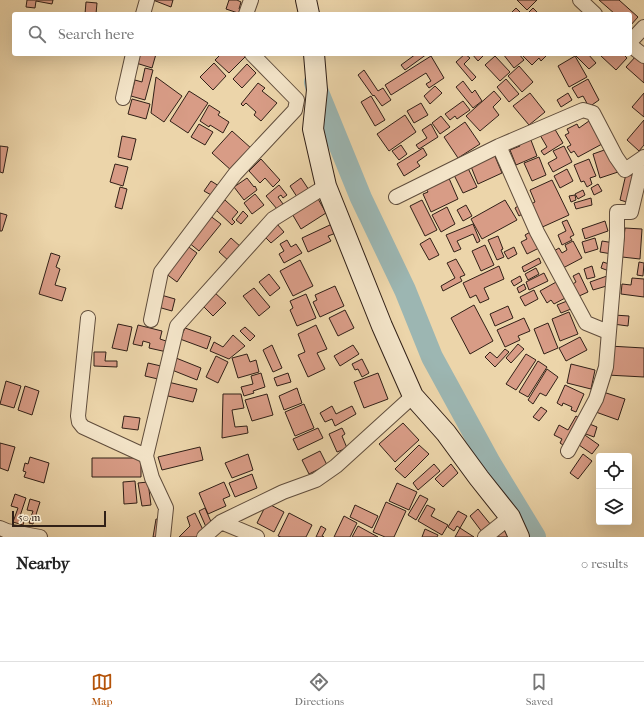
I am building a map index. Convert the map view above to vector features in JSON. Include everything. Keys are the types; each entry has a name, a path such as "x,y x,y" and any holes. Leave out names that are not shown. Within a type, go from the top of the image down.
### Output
{"street":[{"path":"144,12 147,0"},
{"path":"247,12 251,0"},
{"path":"306,0 309,12"},
{"path":"580,0 593,12"},
{"path":"632,40 644,27"},
{"path":"632,47 644,56"},
{"path":"123,98 133,56"},
{"path":"151,320 161,272 235,174 295,110 297,100 254,56"},
{"path":"314,56 317,90 313,129 326,186 412,396 446,433 510,517 519,537"},
{"path":"396,197 499,146 583,110 593,113 616,157 625,170 644,157"},
{"path":"499,146 537,232 586,323 608,332"},
{"path":"568,451 596,399 606,367 617,237 616,212 631,212 644,157"},
{"path":"163,537 166,508 152,478 146,456 177,326 273,219 326,186"},
{"path":"88,318 78,416 79,422 83,427 146,456"},
{"path":"204,537 221,522 283,492 316,480 336,466 412,396"},
{"path":"485,537 510,517"},
{"path":"221,522 257,537"},
{"path":"0,528 7,531 40,537"}],"building":[{"path":"27,0 53,0 52,4 36,1 35,8 26,7"},
{"path":"153,0 173,0 171,7"},
{"path":"229,0 237,0 241,2 239,9 242,10 242,12 235,12 226,9"},
{"path":"517,0 537,0 527,10"},
{"path":"599,0 619,0 638,17 632,24 632,12 613,12"},
{"path":"86,2 97,3 96,12 85,12"},
{"path":"516,8 520,12 512,12"},
{"path":"533,8 537,12 529,12"},
{"path":"637,55 644,61 644,83 626,67"},
{"path":"138,56 155,56 152,68 136,63"},
{"path":"219,56 246,56 229,73 215,60"},
{"path":"413,56 424,56 405,70 401,65"},
{"path":"431,56 444,78 429,88 426,84 431,81 426,73 391,95 385,85"},
{"path":"463,56 468,56 470,58 464,64 476,77 472,81 456,62"},
{"path":"474,56 483,56 478,61"},
{"path":"495,56 510,72 500,81 485,65"},
{"path":"505,56 521,56 524,60 514,68"},
{"path":"523,56 546,56 541,61 539,58 532,65"},
{"path":"575,56 587,77 569,87 558,66"},
{"path":"576,56 590,56 596,63 589,69"},
{"path":"601,56 625,56 627,58 616,70"},
{"path":"214,63 226,76 213,90 200,77"},
{"path":"247,64 256,73 242,88 233,79"},
{"path":"519,66 533,82 522,92 508,76"},
{"path":"145,68 153,70 145,100 131,96 135,80 142,82"},
{"path":"364,70 378,91 383,88 391,100 382,106 374,95 373,96 358,75"},
{"path":"156,77 182,96 164,122 151,113"},
{"path":"506,79 519,94 509,102 497,87"},
{"path":"588,79 599,100 589,107 583,96 578,98 572,88"},
{"path":"463,81 472,93 475,90 482,101 473,108 456,87"},
{"path":"258,83 265,88 262,91 277,103 261,121 254,115 256,112 246,103 243,106 241,104"},
{"path":"435,86 442,93 430,104 424,96"},
{"path":"189,91 208,103 188,133 170,121"},
{"path":"494,91 501,99 493,107 499,115 480,131 466,116"},
{"path":"530,93 545,112 529,125 513,106"},
{"path":"568,93 572,100 561,107 557,100"},
{"path":"644,93 644,117 632,107"},
{"path":"371,96 385,120 375,126 361,102"},
{"path":"132,99 150,104 146,119 128,114"},
{"path":"463,101 470,110 457,119 455,116 450,120 445,114"},
{"path":"421,103 428,115 414,123 407,111"},
{"path":"209,105 220,112 218,115 229,122 223,133 200,121"},
{"path":"405,115 416,132 389,151 377,134"},
{"path":"441,116 450,127 440,134 432,123"},
{"path":"644,120 644,145 639,151 627,140"},
{"path":"589,121 602,144 578,157 574,151 571,153 567,147 571,145 565,135 569,133 567,129 577,124 579,128"},
{"path":"465,122 480,144 458,158 444,137"},
{"path":"199,124 213,132 205,145 191,137"},
{"path":"431,124 438,137 419,149 416,145 427,138 422,130"},
{"path":"553,126 563,143 544,155 541,151 547,147 540,135"},
{"path":"232,131 252,149 232,171 212,153"},
{"path":"529,135 537,156 516,165 510,150 520,146 517,140"},
{"path":"122,136 136,139 131,160 118,157"},
{"path":"401,145 407,154 399,160 392,151"},
{"path":"0,146 8,147 3,173 0,172"},
{"path":"564,146 572,162 553,172 548,163 557,158 553,151"},
{"path":"423,148 427,155 417,162 420,166 404,176 397,164"},
{"path":"610,148 618,172 600,178 593,154"},
{"path":"494,154 502,173 478,184 470,164"},
{"path":"539,157 546,175 532,181 524,163"},
{"path":"261,159 280,180 273,187 265,178 260,183 249,171"},
{"path":"589,159 596,176 590,178 592,184 587,187 584,181 581,182 574,165"},
{"path":"115,164 128,167 123,186 110,182"},
{"path":"467,166 477,187 463,193 453,173"},
{"path":"567,169 573,181 560,188 554,176"},
{"path":"626,174 637,176 630,203 620,200"},
{"path":"448,176 458,199 431,212 423,194 428,192 425,187"},
{"path":"247,178 257,190 244,200 234,187"},
{"path":"301,178 311,193 299,200 290,186"},
{"path":"552,180 569,215 538,229 527,206 535,202 530,190"},
{"path":"211,181 219,186 213,196 204,191"},
{"path":"598,184 602,191 594,195 591,188"},
{"path":"279,185 287,195 283,198 281,195 278,197 283,204 277,209 266,196"},
{"path":"120,187 127,189 122,209 115,207"},
{"path":"583,190 585,195 578,199 575,194"},
{"path":"255,194 264,205 252,214 244,203"},
{"path":"575,195 576,200 571,202 569,196"},
{"path":"317,197 326,213 301,229 291,212"},
{"path":"591,198 592,205 576,209 574,203"},
{"path":"225,200 238,212 232,219 235,222 232,225 216,210"},
{"path":"422,200 437,230 425,236 410,206"},
{"path":"505,200 517,220 482,239 471,219"},
{"path":"523,203 527,211 519,216 515,208"},
{"path":"466,205 472,216 463,221 457,210"},
{"path":"447,207 455,224 441,232 432,215"},
{"path":"243,211 248,216 241,224 236,220"},
{"path":"0,213 7,215 2,231 0,231"},
{"path":"209,215 221,224 199,251 188,242"},
{"path":"567,220 574,235 570,237 572,240 562,245 558,235 566,231 562,222"},
{"path":"605,221 608,231 585,239 582,229"},
{"path":"277,224 284,232 271,243 264,236"},
{"path":"332,224 336,233 328,236 331,241 308,252 302,238"},
{"path":"473,224 480,241 477,243 473,234 457,241 461,249 454,252 446,235"},
{"path":"625,228 642,229 640,259 622,257"},
{"path":"532,231 541,247 527,254 521,242 527,239 525,235"},
{"path":"498,236 503,249 501,250 504,257 497,260 488,240"},
{"path":"231,238 242,248 230,262 219,252"},
{"path":"430,238 439,255 429,260 420,244"},
{"path":"595,238 598,249 585,253 582,242"},
{"path":"287,240 291,247 296,244 302,253 284,263 279,254 284,251 280,244"},
{"path":"573,241 582,258 563,268 554,251 559,248 562,253 567,250 565,245"},
{"path":"602,241 614,243 612,254 600,252"},
{"path":"186,245 197,253 177,282 165,273"},
{"path":"485,245 494,265 481,271 472,251"},
{"path":"514,247 517,254 508,259 504,252"},
{"path":"51,253 60,256 56,267 60,269 55,285 66,288 62,301 39,294"},
{"path":"539,258 541,263 524,272 522,267"},
{"path":"456,259 465,275 460,277 462,281 443,291 441,286 455,278 447,263"},
{"path":"300,260 313,286 293,296 280,271"},
{"path":"603,262 612,265 609,271 601,268"},
{"path":"639,262 644,263 643,276 637,275"},
{"path":"499,266 504,279 484,288 489,299 480,303 476,295 470,298 463,283"},
{"path":"592,266 595,277 587,279 584,269"},
{"path":"536,268 539,274 528,280 525,274"},
{"path":"544,273 548,281 529,290 526,282"},
{"path":"579,273 588,292 577,297 571,285 576,282 573,276"},
{"path":"269,274 280,288 270,296 259,282"},
{"path":"520,276 522,281 514,286 511,281"},
{"path":"607,276 610,285 593,290 590,282"},
{"path":"632,278 644,279 644,297 621,294 622,284 631,285"},
{"path":"558,281 567,297 554,304 551,300 547,303 540,291"},
{"path":"524,284 526,289 519,293 517,288"},
{"path":"335,286 344,306 320,317 313,302 317,300 315,295"},
{"path":"254,288 270,307 259,316 243,296"},
{"path":"534,290 538,299 525,306 520,297"},
{"path":"214,292 226,303 213,316 202,305"},
{"path":"306,294 316,318 297,326 290,310 293,308 290,301"},
{"path":"161,295 175,299 172,311 158,307"},
{"path":"567,301 571,309 561,313 557,305"},
{"path":"474,305 493,341 470,354 451,318"},
{"path":"508,306 513,318 495,326 490,314"},
{"path":"345,310 354,328 338,336 329,318"},
{"path":"569,312 578,334 560,341 552,319"},
{"path":"614,315 629,316 628,326 613,324"},
{"path":"524,318 530,331 518,336 520,340 505,347 497,330"},
{"path":"548,323 558,348 544,354 534,329"},
{"path":"118,324 132,327 127,351 112,348"},
{"path":"138,325 162,331 160,339 169,342 167,352 149,348 150,343 143,341 142,346 133,344"},
{"path":"316,325 327,349 317,353 325,369 308,377 298,355 305,352 298,334"},
{"path":"245,327 255,336 250,341 240,331"},
{"path":"185,328 211,337 207,349 180,339"},
{"path":"233,335 245,346 229,359 210,351 214,342 223,347"},
{"path":"580,337 587,350 566,361 559,348"},
{"path":"518,344 524,349 511,363 506,358"},
{"path":"272,345 282,368 273,372 263,350"},
{"path":"353,345 359,354 340,366 334,356"},
{"path":"609,346 644,348 644,377 607,375"},
{"path":"505,349 509,352 495,367 485,357 490,352 497,358"},
{"path":"94,352 106,352 105,361 117,361 117,367 94,366"},
{"path":"247,354 250,362 256,360 259,372 238,378 232,358"},
{"path":"526,354 536,360 516,390 506,384"},
{"path":"216,356 228,362 218,383 206,377"},
{"path":"176,358 201,368 197,380 172,370"},
{"path":"362,359 369,373 362,377 358,369 355,370 352,364"},
{"path":"538,361 547,367 528,397 519,392"},
{"path":"148,363 161,366 158,379 145,376"},
{"path":"571,364 595,370 591,389 567,383"},
{"path":"547,369 558,377 546,396 540,393 533,404 528,400"},
{"path":"261,373 265,387 244,396 241,387 253,384 251,376"},
{"path":"288,373 291,382 277,386 274,378"},
{"path":"378,373 388,399 364,408 354,382"},
{"path":"6,381 21,386 14,408 0,404"},
{"path":"168,382 197,389 193,402 164,395"},
{"path":"565,385 584,394 576,412 571,410 572,407 563,403 562,406 557,403"},
{"path":"25,386 39,391 32,415 18,410"},
{"path":"297,388 302,403 284,410 279,396"},
{"path":"600,391 625,399 618,420 593,411"},
{"path":"223,394 241,394 244,408 232,410 235,427 247,426 248,433 222,438"},
{"path":"267,394 273,415 252,421 245,400"},
{"path":"304,404 314,428 295,436 285,412"},
{"path":"332,406 336,414 352,406 356,414 335,426 332,419 325,422 320,413"},
{"path":"541,407 547,411 539,421 533,417"},
{"path":"124,416 140,418 138,430 122,428"},
{"path":"576,416 581,419 566,447 560,443 562,439 554,435 559,425 568,430"},
{"path":"403,423 419,440 395,462 379,444"},
{"path":"587,423 597,427 594,437 583,433"},
{"path":"318,428 323,438 298,450 293,439"},
{"path":"342,428 345,434 342,436 347,448 337,452 329,434"},
{"path":"582,433 599,445 592,454 576,443"},
{"path":"0,443 15,447 8,471 0,468"},
{"path":"419,445 429,454 405,478 395,469"},
{"path":"200,447 203,460 162,470 158,457"},
{"path":"320,451 327,465 309,474 302,460"},
{"path":"248,454 253,470 232,478 225,463"},
{"path":"583,454 592,461 578,479 570,473"},
{"path":"30,457 49,463 44,483 24,477 26,472 23,471 25,463 28,464"},
{"path":"92,458 141,458 141,477 92,477"},
{"path":"434,464 440,471 418,490 413,483"},
{"path":"451,464 458,473 443,487 435,479"},
{"path":"252,474 257,488 235,497 229,483"},
{"path":"135,481 137,503 124,504 123,482"},
{"path":"148,482 151,505 142,506 138,483"},
{"path":"224,482 230,496 223,499 226,506 208,514 199,493"},
{"path":"397,483 417,492 409,510 389,501"},
{"path":"15,494 26,498 20,516 25,518 23,525 13,522 18,508 11,506"},
{"path":"420,495 428,499 416,520 408,515"},
{"path":"30,499 40,502 33,524 29,523 33,511 27,510"},
{"path":"386,502 406,511 394,537 385,537 373,532"},
{"path":"267,503 284,512 274,532 257,523"},
{"path":"355,505 378,516 372,528 350,517"},
{"path":"427,505 435,509 431,516 448,525 442,535 418,521"},
{"path":"205,508 212,524 206,527 199,511"},
{"path":"478,509 491,525 482,532 470,516"},
{"path":"458,511 467,516 460,528 457,526 454,531 448,527"},
{"path":"195,513 203,530 196,537 179,537 190,526 187,517"},
{"path":"289,513 312,525 306,537 278,536"},
{"path":"344,516 357,523 350,537 334,537"},
{"path":"156,519 162,520 160,537 153,537"},
{"path":"321,526 326,529 322,536 324,537 316,537"},
{"path":"358,526 378,537 352,537"},
{"path":"506,526 513,537 499,537 496,532"},
{"path":"460,528 474,537 455,537"},
{"path":"425,529 438,535 437,537 422,537"}],"waterway":[{"path":"315,82 361,198 405,290 432,357 490,463 535,537"}]}
